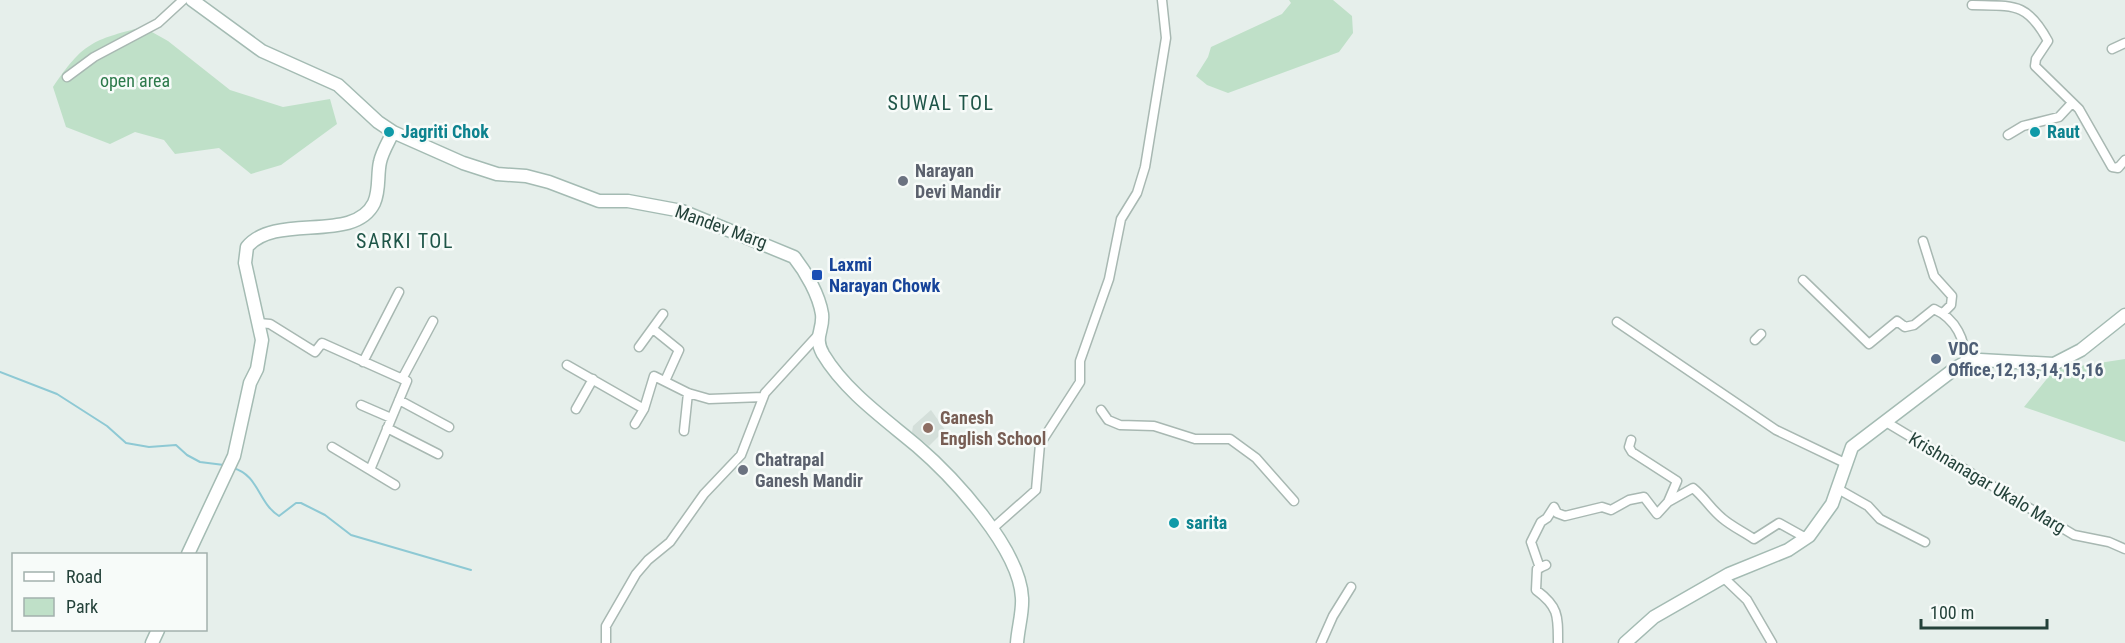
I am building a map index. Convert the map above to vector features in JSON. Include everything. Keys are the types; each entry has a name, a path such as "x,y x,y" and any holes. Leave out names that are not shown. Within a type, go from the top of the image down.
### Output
{"main road":[{"name":"Mandev Marg","path":"192,0 262,51 338,85 378,122 393,132 478,168 538,179 599,201 628,201 669,208 783,251 804,269 822,315 817,340 824,355 849,385 889,424 936,464 992,529 1006,550 1020,585 1022,599 1017,643"},
{"path":"189,553 234,456 250,383 257,369 262,340 245,263 247,247 267,233 284,229 338,225 368,211 374,202 380,160 393,132"},
{"path":"1625,643 1654,617 1724,578 1788,550 1806,538 1825,516 1838,489 1852,447 1859,439 1886,422 1965,363 1980,360 2054,364 2081,350 2125,315"}],"street":[{"path":"67,77 94,57 158,23 183,0"},
{"path":"992,529 1036,490 1043,436 1080,382 1080,361 1109,279 1121,219 1137,193 1145,167 1166,38 1162,0"},
{"path":"1972,5 2009,6 2025,11 2037,20 2048,41 2036,59 2036,66 2079,109 2112,167 2118,168 2125,160"},
{"path":"2112,49 2125,43"},
{"path":"2008,135 2023,126 2059,117 2073,103"},
{"path":"1923,242 1934,276 1952,296 1951,305 1943,313"},
{"path":"1803,280 1869,344 1897,321 1905,327 1914,325 1934,309 1943,313 1959,331 1966,344 1965,363"},
{"path":"363,362 399,292"},
{"path":"639,347 663,314"},
{"path":"402,379 433,321"},
{"path":"1617,322 1776,430 1845,463"},
{"path":"259,323 270,324 315,352 322,343 407,381 370,470"},
{"path":"653,329 679,350 665,381"},
{"path":"606,643 606,626 636,574 648,560 670,542 704,494 741,455 763,397 819,334"},
{"path":"567,365 644,409"},
{"path":"636,424 644,409 654,376 688,393 709,399 763,397"},
{"path":"576,409 593,379"},
{"path":"684,431 688,393"},
{"path":"399,400 449,427"},
{"path":"361,405 391,418"},
{"path":"1101,410 1108,420 1120,425 1154,426 1200,440 1220,437 1230,439 1256,458 1294,501"},
{"name":"Krishnanagar Ukalo Marg","path":"1886,422 2074,535 2109,542 2125,549"},
{"path":"387,428 438,454"},
{"path":"1631,440 1629,447 1632,452 1677,481 1668,502"},
{"path":"332,447 395,485"},
{"path":"1558,643 1559,624 1555,608 1536,590 1537,569 1543,566 1531,542 1541,522 1547,518 1554,507 1557,513 1565,516 1602,507 1611,510 1629,500 1644,497 1657,514 1668,502 1693,488 1707,499 1708,505 1723,519 1754,539 1779,523 1806,538"},
{"path":"1838,489 1868,506 1880,519 1925,542"},
{"path":"1724,578 1747,600 1772,643"},
{"path":"1321,643 1333,616 1351,587"}],"shaded area":[{"name":"Ganesh English School","path":"931,410 945,430 929,446 912,432 913,426"}],"green space":[{"path":"1289,0 1333,0 1352,16 1353,33 1339,52 1228,93 1207,85 1196,76 1208,57 1211,47 1282,14 1291,3"},
{"name":"open area","path":"143,27 168,41 230,90 283,107 330,99 337,124 281,165 251,174 219,148 175,154 164,140 135,132 110,144 66,127 53,87 63,72 90,45"},
{"path":"2125,359 2125,442 2024,407 2054,370"}],"waterway":[{"path":"0,372 57,394 107,426 126,443 149,447 176,445 187,455 200,462 224,465"},
{"path":"233,468 248,477 267,504 279,516 296,503 301,503 325,515 351,535 471,570"}],"place":[{"name":"Jagriti Chok","path":"389,132"},
{"name":"Raut","path":"2035,132"},
{"name":"Narayan Devi Mandir","path":"903,181"},
{"name":"Laxmi Narayan Chowk","path":"817,275"},
{"name":"VDC Office,12,13,14,15,16","path":"1936,359"},
{"name":"Ganesh English School","path":"928,428"},
{"name":"Chatrapal Ganesh Mandir","path":"743,470"},
{"name":"sarita","path":"1174,523"}],"district":[{"name":"SUWAL TOL","path":"941,103"},
{"name":"SARKI TOL","path":"405,241"}]}
